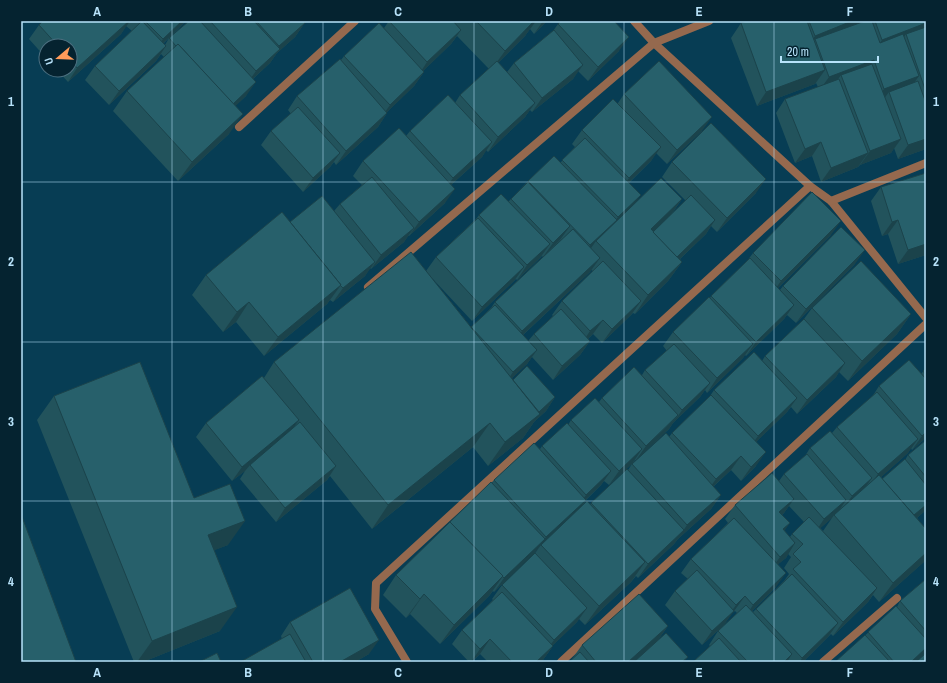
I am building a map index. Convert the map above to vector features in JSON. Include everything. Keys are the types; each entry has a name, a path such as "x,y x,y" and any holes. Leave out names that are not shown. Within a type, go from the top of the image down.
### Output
{"street":[{"path":"239,127 356,21"},
{"path":"634,21 654,43 810,186 831,201 926,318"},
{"path":"365,290 654,43 709,21"},
{"path":"831,201 926,163"},
{"path":"407,662 376,609 376,583 810,186"},
{"path":"561,662 926,324"},
{"path":"823,662 897,598"}],"building":[{"path":"43,21 129,21 78,67 78,38 51,38 39,25"},
{"path":"142,21 166,46 119,91 95,66"},
{"path":"145,21 182,21 163,39"},
{"path":"189,21 200,21 256,82 233,104 178,44 176,46 169,38"},
{"path":"210,21 254,21 280,49 256,71"},
{"path":"256,21 303,21 305,23 279,46"},
{"path":"389,21 453,21 461,30 427,62"},
{"path":"476,21 534,21 505,51"},
{"path":"561,21 614,21 629,37 598,67 558,24"},
{"path":"747,21 807,21 825,70 766,92 741,23"},
{"path":"809,21 852,21 815,36"},
{"path":"865,21 872,21 880,43 903,34 919,76 884,89 874,60 829,77 815,39"},
{"path":"875,21 926,21 926,23 882,40"},
{"path":"379,23 424,72 390,105 344,56"},
{"path":"926,27 926,92 906,34"},
{"path":"554,30 583,65 542,98 514,63"},
{"path":"178,44 243,114 192,162 127,91"},
{"path":"340,59 387,113 346,151 297,96"},
{"path":"497,61 535,103 498,137 460,95"},
{"path":"659,61 712,117 677,150 624,94"},
{"path":"872,64 901,139 870,151 841,75"},
{"path":"839,79 868,153 831,168 821,142 805,149 785,99"},
{"path":"918,81 926,103 926,139 908,145 889,92"},
{"path":"448,95 492,142 453,178 410,131"},
{"path":"613,99 661,147 629,178 582,130"},
{"path":"298,107 340,153 313,178 271,131"},
{"path":"711,123 766,179 727,218 672,162"},
{"path":"399,128 455,189 419,222 363,161"},
{"path":"585,138 641,195 618,217 562,160"},
{"path":"554,156 617,220 590,245 528,181"},
{"path":"926,173 926,244 908,250 898,220 892,222 881,187"},
{"path":"372,177 414,228 381,255 340,204"},
{"path":"661,178 682,199 651,229 682,262 648,295 596,241"},
{"path":"528,182 570,226 553,243 511,199"},
{"path":"812,192 841,221 781,281 753,253"},
{"path":"501,194 550,244 527,265 479,215"},
{"path":"691,195 715,220 677,257 653,232"},
{"path":"322,196 375,262 343,288 290,222"},
{"path":"282,212 341,285 278,337 249,302 237,312 206,275"},
{"path":"478,218 524,267 482,307 436,257"},
{"path":"841,227 865,250 806,309 783,286"},
{"path":"573,229 600,258 522,331 495,302"},
{"path":"411,252 540,414 505,442 490,423 388,505 274,362"},
{"path":"750,258 794,305 756,342 711,296"},
{"path":"603,261 641,301 612,329 603,320 590,331 562,301"},
{"path":"861,261 911,314 862,361 812,308"},
{"path":"709,297 753,344 717,378 673,332"},
{"path":"495,305 537,350 513,372 471,327"},
{"path":"561,309 590,341 562,366 534,334"},
{"path":"804,319 845,363 807,400 765,356"},
{"path":"674,344 710,383 682,410 645,370"},
{"path":"754,352 797,398 758,436 714,390"},
{"path":"909,360 926,379 926,432 922,436 879,386"},
{"path":"140,362 194,498 230,484 245,521 208,535 237,607 152,641 54,396"},
{"path":"527,366 555,397 539,412 513,380"},
{"path":"634,367 678,415 646,446 602,398"},
{"path":"926,368 926,375 923,371"},
{"path":"262,376 299,420 242,467 206,423"},
{"path":"877,392 918,439 878,474 837,427"},
{"path":"711,395 766,452 751,467 741,456 716,479 672,433"},
{"path":"595,398 642,449 619,471 571,420"},
{"path":"300,422 336,466 285,508 250,465"},
{"path":"567,423 611,471 586,495 542,446"},
{"path":"830,431 872,478 852,496 810,448"},
{"path":"666,433 721,495 687,525 632,464"},
{"path":"926,440 926,477 908,455"},
{"path":"534,443 586,500 546,537 494,480"},
{"path":"807,454 846,500 824,519 784,474"},
{"path":"905,459 926,485 926,505 914,515 882,479"},
{"path":"627,469 684,530 648,564 591,503"},
{"path":"772,473 794,499 779,512 790,523 783,529 795,543 780,557 735,505"},
{"path":"879,475 926,529 926,553 893,583 834,515"},
{"path":"491,482 545,539 504,578 450,522"},
{"path":"587,501 645,562 599,606 541,545"},
{"path":"21,514 76,662 21,662"},
{"path":"809,517 877,588 843,622 793,569 801,562 793,554 803,544 792,534"},
{"path":"734,518 786,573 753,605 745,596 736,605 691,559"},
{"path":"450,522 503,576 454,625 424,594 420,599 396,575"},
{"path":"535,553 587,608 554,640 502,585"},
{"path":"697,570 734,611 712,631 675,591"},
{"path":"792,574 838,623 802,658 756,609"},
{"path":"926,579 926,631 900,601"},
{"path":"350,588 379,640 340,662 313,662 290,622"},
{"path":"502,592 553,646 536,662 512,662 490,639 480,649 462,630"},
{"path":"639,594 668,626 628,662 596,662 582,645"},
{"path":"746,605 792,654 784,662 748,662 718,631"},
{"path":"896,606 926,639 926,648 911,662 894,662 868,632"},
{"path":"666,633 688,657 682,662 634,662"},
{"path":"290,634 306,662 242,661"},
{"path":"865,635 890,662 835,662"},
{"path":"719,638 741,662 693,662"},
{"path":"580,652 589,662 569,662"},
{"path":"217,653 221,662 199,662"},
{"path":"926,653 926,662 916,662"}]}
